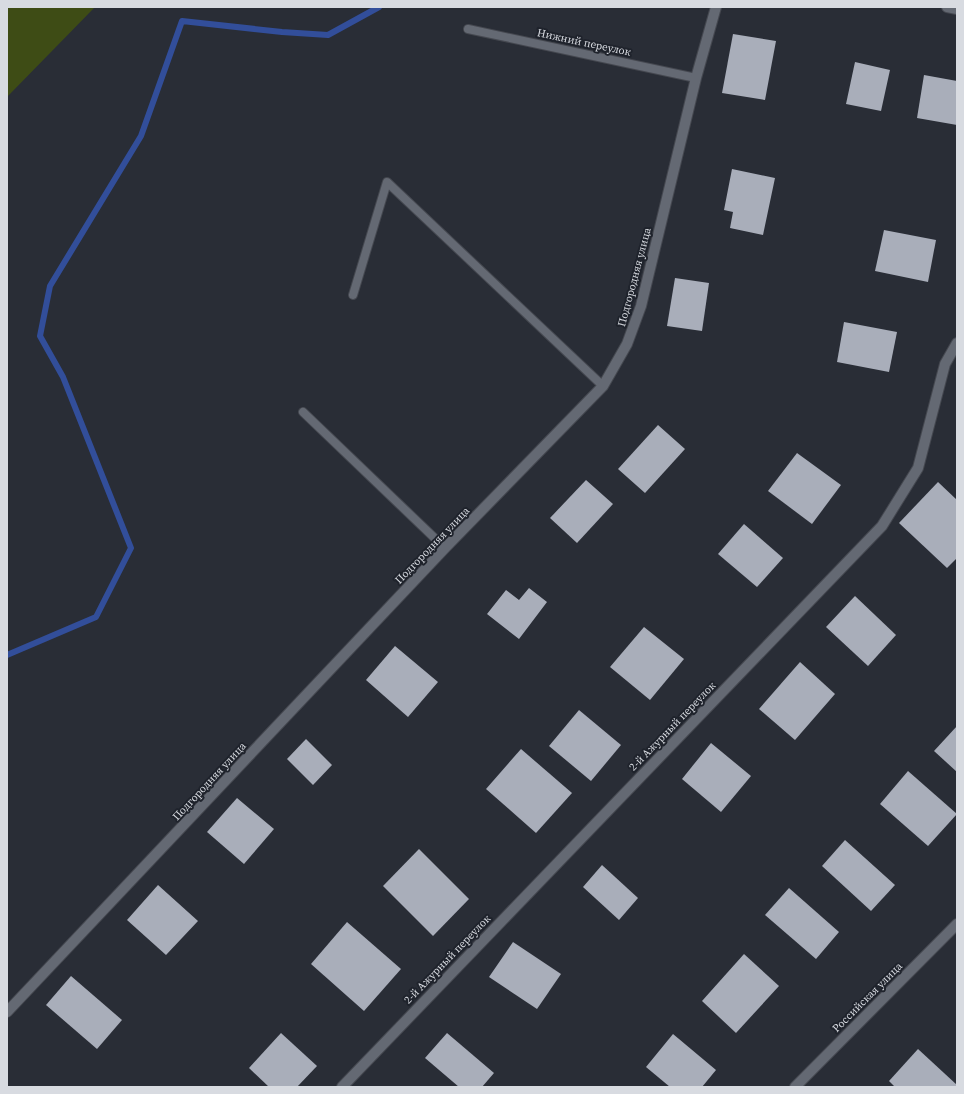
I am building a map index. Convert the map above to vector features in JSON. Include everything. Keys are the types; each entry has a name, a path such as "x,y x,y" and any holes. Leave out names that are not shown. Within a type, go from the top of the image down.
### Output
{"street":[{"name":"Подгородняя улица","path":"7,1012 445,548 604,386 627,344 641,306 696,78 716,7"},
{"path":"947,7 957,9"},
{"name":"2-й Ажурный переулок","path":"342,1087 882,526 918,468 945,364 957,343"},
{"name":"Российская улица","path":"795,1087 957,924"}],"lane":[{"name":"Нижний переулок","path":"468,29 696,78"},
{"path":"352,294 387,182 604,386"},
{"path":"303,412 445,548"}],"green space":[{"path":"7,7 95,7 7,97"}],"building":[{"path":"733,34 776,41 765,100 722,93"},
{"path":"855,62 890,70 881,111 846,104"},
{"path":"924,75 957,81 957,125 917,118"},
{"path":"732,169 775,178 763,235 730,228 733,212 724,210"},
{"path":"884,230 936,240 928,282 875,271"},
{"path":"675,278 709,283 702,331 667,326"},
{"path":"844,322 897,332 889,372 837,362"},
{"path":"658,425 685,449 645,493 618,469"},
{"path":"797,453 841,485 812,524 768,491"},
{"path":"586,480 613,504 577,543 550,518"},
{"path":"938,482 957,500 957,558 947,568 899,523"},
{"path":"744,524 783,558 757,587 718,554"},
{"path":"529,588 547,602 519,639 487,614 506,590 519,600"},
{"path":"855,596 896,635 868,666 826,627"},
{"path":"644,627 684,659 650,700 610,667"},
{"path":"395,646 438,682 408,717 366,680"},
{"path":"800,662 835,694 795,740 759,709"},
{"path":"579,710 621,745 591,781 549,746"},
{"path":"957,726 957,772 934,751"},
{"path":"306,739 332,765 313,785 287,759"},
{"path":"711,743 751,776 721,812 682,779"},
{"path":"521,749 572,793 536,833 486,789"},
{"path":"908,771 957,814 928,846 880,804"},
{"path":"237,798 274,829 244,864 207,832"},
{"path":"845,840 895,885 871,911 822,866"},
{"path":"419,849 469,899 433,936 383,886"},
{"path":"602,865 638,898 619,920 583,887"},
{"path":"158,885 198,921 166,955 127,920"},
{"path":"789,888 839,932 816,959 765,915"},
{"path":"347,922 401,969 364,1011 311,964"},
{"path":"513,942 561,974 537,1009 489,977"},
{"path":"744,954 779,986 736,1033 702,1001"},
{"path":"71,976 122,1020 97,1049 46,1005"},
{"path":"281,1033 317,1066 297,1087 269,1087 249,1068"},
{"path":"447,1033 494,1073 482,1087 459,1087 425,1058"},
{"path":"673,1034 716,1070 702,1087 670,1087 646,1067"},
{"path":"918,1049 957,1085 956,1087 895,1087 889,1081"}],"waterway":[{"path":"7,655 96,617 131,548 63,377 40,336 50,286 141,136 182,21 282,32 328,35 379,7"}]}
